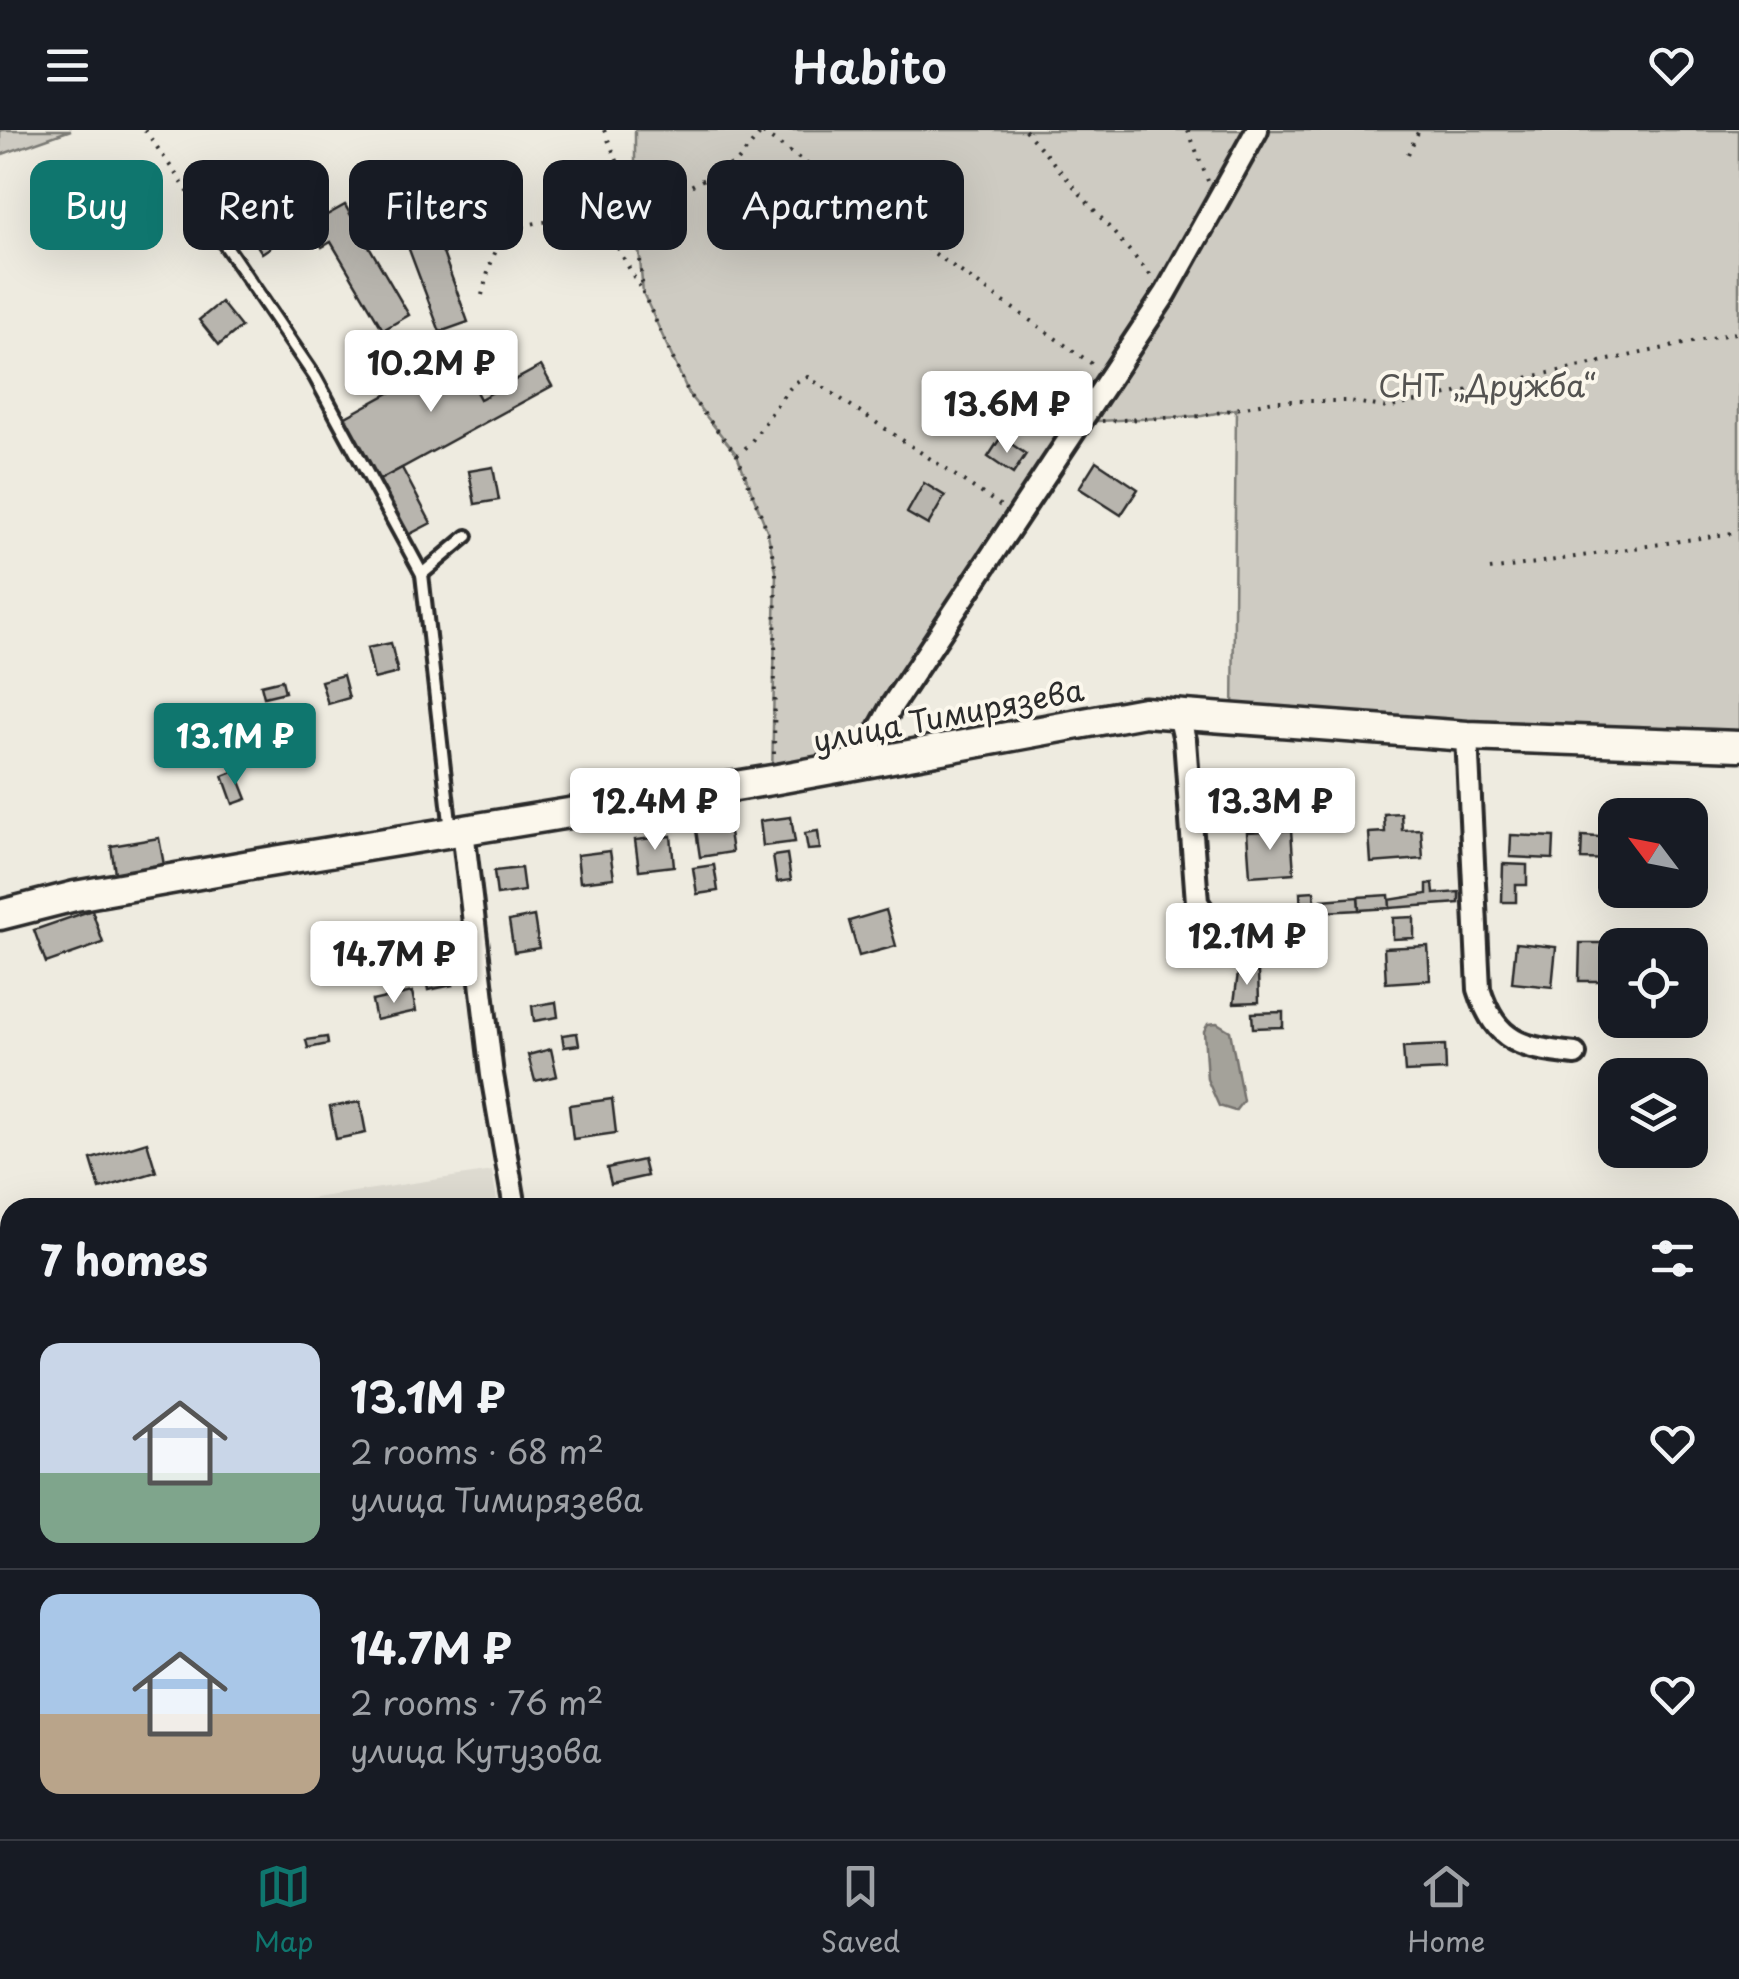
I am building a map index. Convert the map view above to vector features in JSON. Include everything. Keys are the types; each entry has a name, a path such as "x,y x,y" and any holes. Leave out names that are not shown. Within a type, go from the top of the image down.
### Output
{"main road":[{"name":"улица Тимирязева","path":"0,915 75,896 860,765 1144,712 1467,736 1739,746"}],"street":[{"path":"860,765 892,704 1166,293 1257,130"},
{"path":"1178,715 1185,740 1198,902 1209,920 1247,943"},
{"path":"1467,736 1479,990 1486,1014 1505,1036 1530,1048 1575,1054"},
{"path":"457,832 512,1198"}],"lane":[{"path":"229,250 315,377 422,574 457,832"},
{"path":"422,574 467,536"}],"path":[{"path":"144,130 183,184"},
{"path":"604,130 615,160"},
{"path":"1025,130 1166,293"},
{"path":"1188,130 1217,204"},
{"path":"1408,154 1419,130"},
{"path":"687,190 738,160 763,132 1108,376"},
{"path":"482,295 506,236 515,229 560,222 586,224 607,233 643,292 690,396 737,455 767,530 776,570 772,780"},
{"path":"639,250 643,292"},
{"path":"1078,422 1202,416 1274,401 1350,401 1387,408 1739,332"},
{"path":"737,455 753,445 793,383 808,377 1017,517"},
{"path":"1490,570 1739,532"}],"shaded area":[{"path":"1217,1023 1230,1031 1243,1101 1235,1111 1219,1106 1207,1079 1204,1031 1208,1024"},
{"path":"492,1171 496,1198 314,1198"}],"green space":[{"path":"0,130 71,130 0,155"},
{"name":"СНТ „Дружба“","path":"635,130 1739,130 1739,746 1233,719 1236,409 1202,416 1078,422 860,765 772,780 776,571 767,530 737,455 690,396 643,293 639,250 687,250 687,160 635,160"}],"building":[{"path":"345,205 349,212 349,250 371,250 409,315 383,330 329,243 329,214"},
{"path":"409,250 442,250 468,322 440,332"},
{"path":"221,302 241,327 219,345 199,320"},
{"path":"457,356 480,399 541,366 552,386 376,482 342,419"},
{"path":"1001,437 1026,454 1013,474 988,457"},
{"path":"1096,461 1138,489 1121,515 1079,488"},
{"path":"493,467 499,500 475,504 469,471"},
{"path":"402,468 431,523 406,536 376,482"},
{"path":"924,483 945,496 928,525 907,513"},
{"path":"391,643 398,673 374,679 367,648"},
{"path":"343,675 349,698 328,704 321,681"},
{"path":"282,680 285,692 264,697 261,685"},
{"path":"244,743 252,765 233,772 226,750"},
{"path":"236,771 247,799 233,804 223,776"},
{"path":"1401,813 1402,830 1421,829 1423,859 1371,863 1369,833 1385,832 1384,814"},
{"path":"791,817 795,842 763,846 760,821"},
{"path":"728,825 732,852 700,857 696,830"},
{"path":"1291,830 1294,873 1250,876 1247,832"},
{"path":"818,831 820,849 808,850 805,833"},
{"path":"1511,835 1554,837 1553,859 1510,857"},
{"path":"671,836 674,866 639,870 635,840"},
{"path":"1582,836 1598,837 1598,860 1581,859"},
{"path":"159,838 164,865 115,873 111,846"},
{"path":"610,851 614,878 580,882 577,855"},
{"path":"787,854 791,880 777,882 773,856"},
{"path":"1503,864 1527,865 1527,885 1516,885 1516,902 1502,902"},
{"path":"714,865 718,891 697,894 693,868"},
{"path":"521,868 524,891 497,895 494,871"},
{"path":"1433,883 1434,894 1459,892 1459,903 1390,908 1389,900 1427,894 1427,884"},
{"path":"1314,891 1315,905 1322,905 1323,912 1301,916 1300,892"},
{"path":"1389,895 1390,908 1359,910 1358,897"},
{"path":"1358,897 1359,910 1323,912 1322,900"},
{"path":"92,910 103,943 46,963 34,930"},
{"path":"886,910 896,946 859,956 849,921"},
{"path":"534,916 539,948 514,952 509,921"},
{"path":"1414,917 1414,938 1393,939 1393,918"},
{"path":"1279,921 1281,963 1255,964 1253,923"},
{"path":"1516,943 1556,947 1552,987 1512,983"},
{"path":"1580,943 1598,943 1598,981 1579,981"},
{"path":"1428,946 1430,980 1386,983 1384,948"},
{"path":"447,956 453,985 428,990 423,961"},
{"path":"1258,972 1259,1002 1234,1003 1238,973"},
{"path":"412,992 416,1011 376,1020 372,1001"},
{"path":"556,1002 558,1017 534,1021 532,1006"},
{"path":"1283,1012 1283,1027 1253,1028 1252,1013"},
{"path":"577,1033 579,1045 564,1047 562,1035"},
{"path":"327,1037 328,1044 308,1048 306,1040"},
{"path":"1445,1045 1446,1070 1405,1072 1403,1047"},
{"path":"551,1049 557,1076 535,1081 528,1055"},
{"path":"612,1099 616,1133 573,1139 569,1105"},
{"path":"360,1102 366,1133 336,1139 330,1107"},
{"path":"147,1142 156,1172 100,1189 91,1159"},
{"path":"643,1160 647,1176 611,1184 607,1168"}]}
